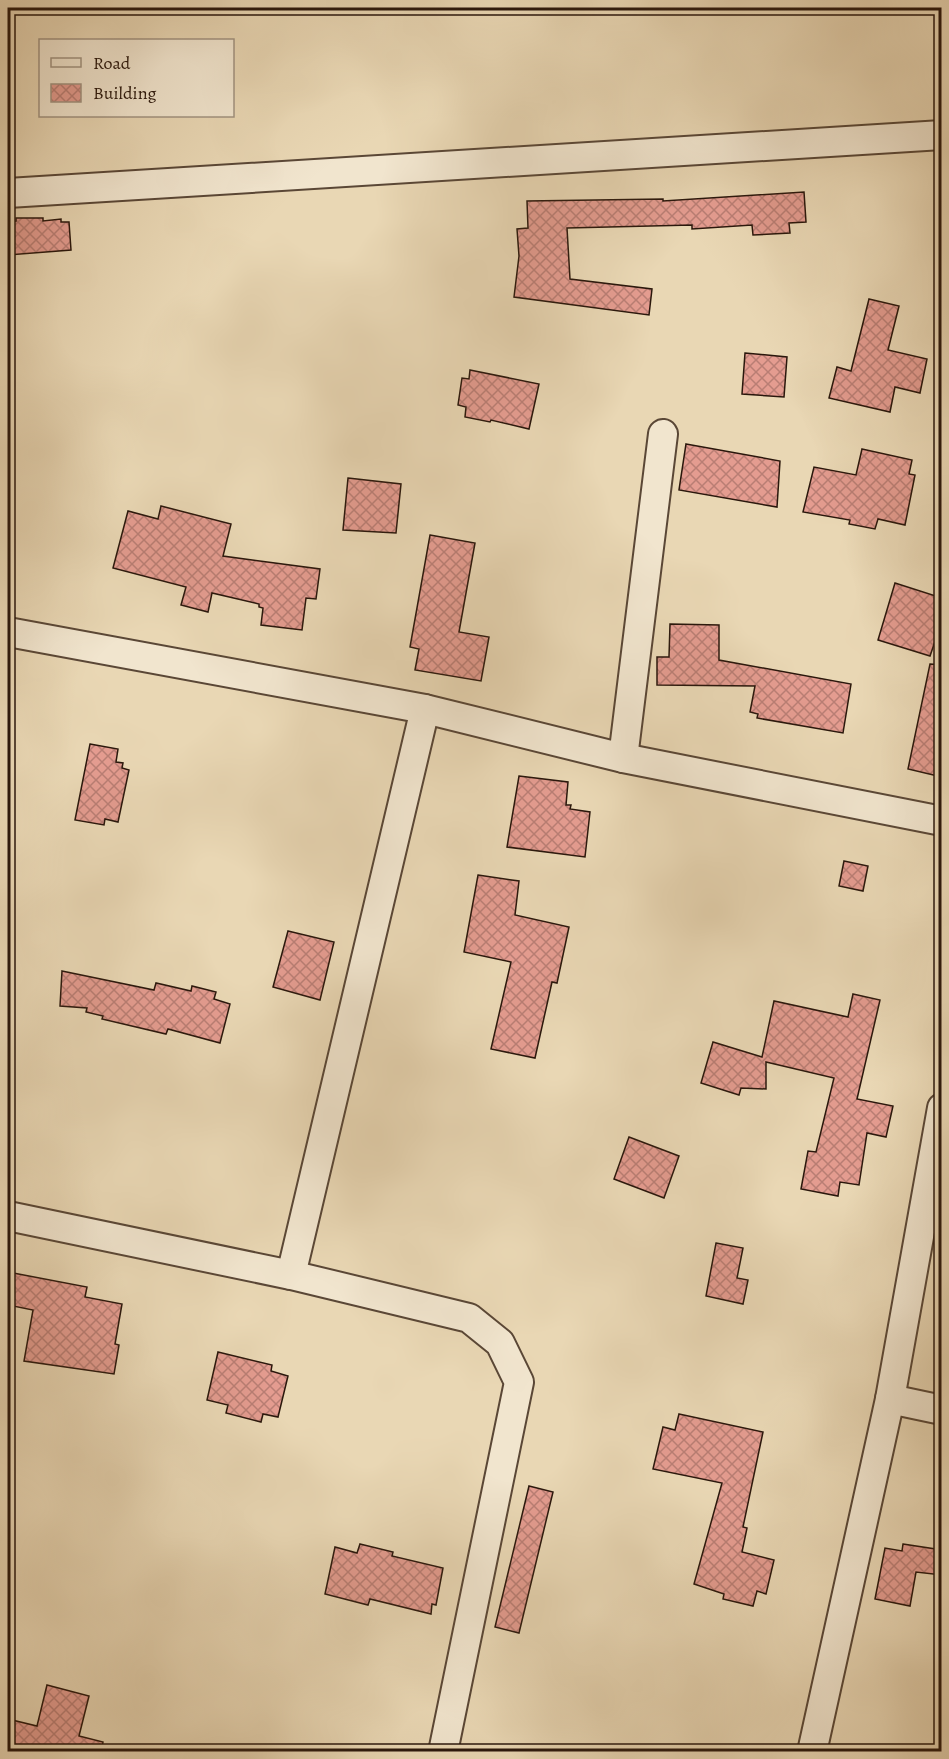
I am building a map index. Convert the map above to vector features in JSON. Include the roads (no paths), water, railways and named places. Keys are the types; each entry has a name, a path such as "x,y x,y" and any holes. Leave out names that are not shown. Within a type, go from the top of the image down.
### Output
{"street":[{"path":"8,193 942,135"},
{"path":"623,758 663,434"},
{"path":"8,632 425,709 623,758 942,821"},
{"path":"291,1275 425,709"},
{"path":"812,1752 890,1399 942,1108"},
{"path":"8,1216 291,1275 469,1318 501,1342 519,1382 443,1752"},
{"path":"890,1399 942,1410"}]}
